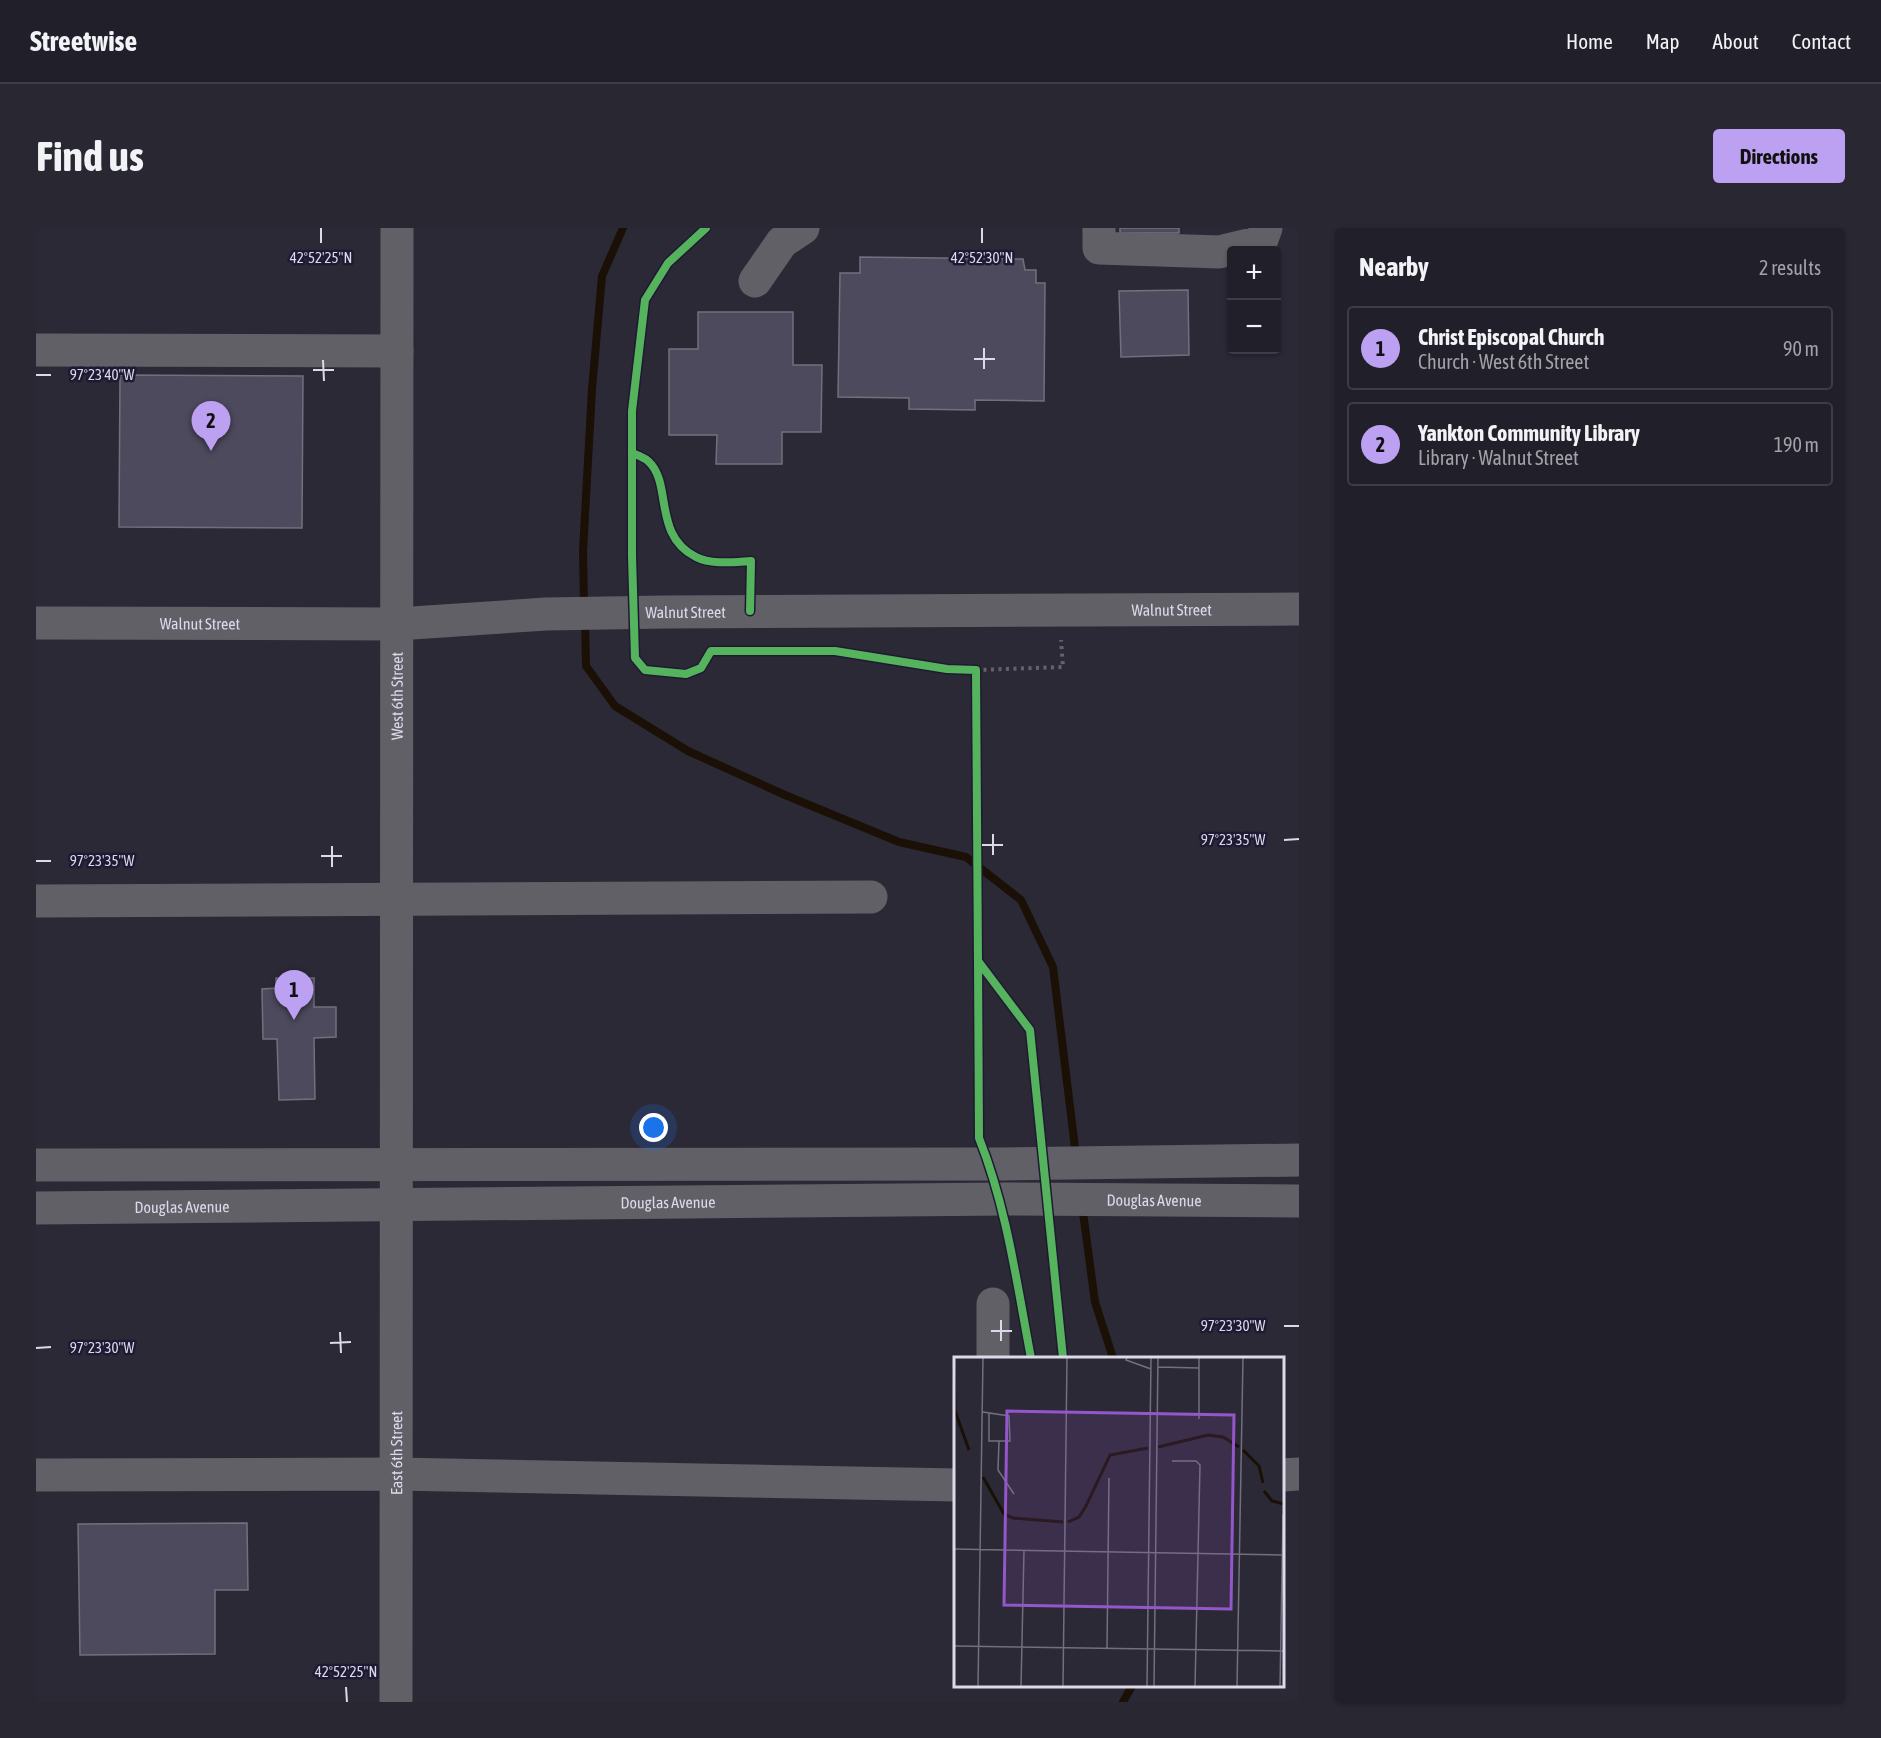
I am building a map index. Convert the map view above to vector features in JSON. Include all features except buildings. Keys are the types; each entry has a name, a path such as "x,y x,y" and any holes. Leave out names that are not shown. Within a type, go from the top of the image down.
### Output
{"street":[{"name":"West 6th Street","path":"397,228 397,1164"},
{"path":"755,281 782,242 803,228"},
{"path":"1099,228 1100,248 1219,252 1261,242 1266,228"},
{"path":"36,350 397,351"},
{"name":"Walnut Street","path":"36,623 397,624 546,614 664,612 1299,609"},
{"path":"36,901 871,897"},
{"path":"36,1165 1003,1164 1299,1160"},
{"name":"East 6th Street","path":"396,1702 397,1164"},
{"name":"Douglas Avenue","path":"36,1208 1007,1199 1299,1201"},
{"path":"993,1304 993,1357"},
{"path":"36,1475 398,1474 954,1485"},
{"path":"1284,1475 1299,1474"}],"path":[{"path":"966,670 1064,667 1059,609"},
{"path":"976,670 976,681"}],"waterway":[{"path":"584,606 583,551 592,389 602,276 623,228"},
{"path":"585,619 586,666 615,706 688,751 785,795 899,842 966,857 1021,900 1053,967 1076,1156"},
{"path":"1082,1205 1095,1302 1113,1357"},
{"path":"1123,1702 1131,1687"}],"cycle path":[{"path":"706,228 668,263 645,300 632,411 635,658 645,670 686,674 701,668 711,651 835,651 947,669 976,670 978,961 1030,1030 1063,1357"},
{"path":"632,453 646,460 655,471 660,482 668,523 673,536 682,547 702,560 751,561 750,611"},
{"path":"978,961 979,1138 1004,1219 1031,1357"}],"place":[{"name":"Yankton Community Library","path":"211,451"},
{"name":"Christ Episcopal Church","path":"294,1020"}]}
